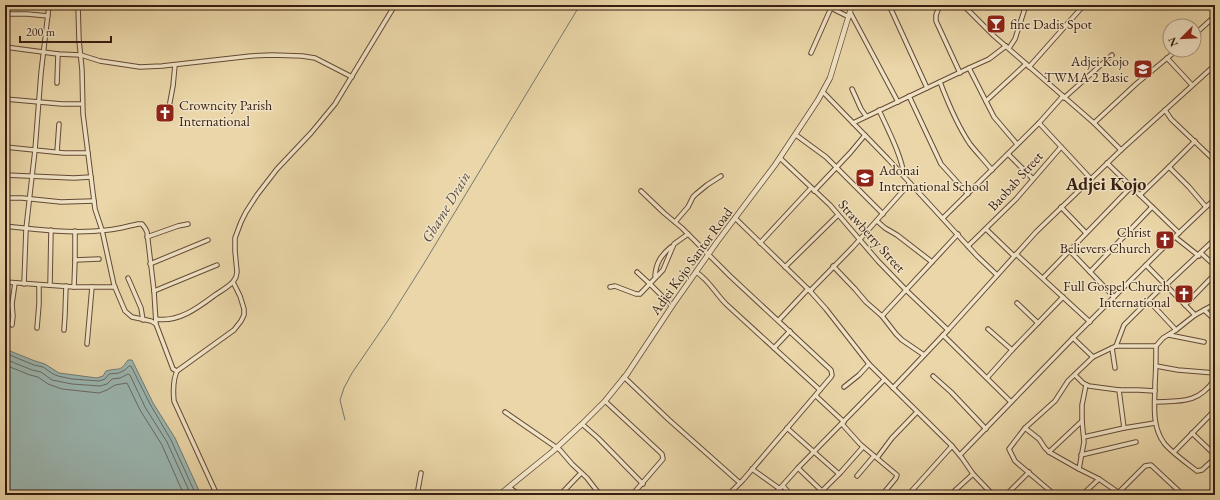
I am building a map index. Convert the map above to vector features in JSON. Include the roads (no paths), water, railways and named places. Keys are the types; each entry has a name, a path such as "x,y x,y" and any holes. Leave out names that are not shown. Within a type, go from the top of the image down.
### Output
{"street":[{"path":"24,284 26,228 35,150 48,5"},
{"path":"78,5 82,70 82,104 96,213 102,230 115,287 125,311 132,317 151,321 166,320 193,310 233,282 237,272 235,238 246,212 277,169 330,111 396,5"},
{"path":"121,5 129,5"},
{"path":"825,5 849,17"},
{"name":"Adjei Kojo Santor Road","path":"499,495 556,448 582,424 605,401 624,377 708,254 780,158 823,92 830,78 852,5"},
{"path":"889,5 927,88"},
{"path":"940,5 936,15 936,21 960,73"},
{"path":"963,5 1094,123 1121,150"},
{"path":"853,122 989,59 1008,47 1015,39 1026,5"},
{"path":"986,101 1028,65 1084,5"},
{"path":"811,53 831,8"},
{"path":"850,12 898,102"},
{"path":"5,14 48,16"},
{"path":"1202,28 1215,16"},
{"path":"5,47 58,54 81,55 100,61 140,67 175,65 251,56 302,56 315,58 352,77"},
{"path":"57,84 58,54"},
{"path":"943,218 1064,97 1112,55"},
{"path":"1094,123 1167,58 1192,85"},
{"path":"167,118 172,93 175,65"},
{"path":"893,388 948,330 1036,232 1121,150 1215,65"},
{"path":"969,68 994,117 1017,144"},
{"path":"940,82 954,116 965,136 992,170"},
{"path":"852,89 866,116"},
{"path":"823,92 997,276"},
{"path":"909,96 941,164 968,194"},
{"path":"5,99 62,104 82,104"},
{"path":"879,110 891,137 905,177"},
{"path":"1165,110 1171,119 1215,161"},
{"path":"1039,123 1091,179"},
{"path":"57,152 59,124"},
{"path":"796,134 837,167 883,214"},
{"path":"814,191 865,135"},
{"path":"1140,195 1195,142"},
{"path":"5,147 57,152 88,153"},
{"name":"Baobab Street","path":"968,246 1019,196 1061,147"},
{"path":"1008,154 1033,179"},
{"name":"Strawberry Street","path":"780,158 838,215 874,257 906,290 948,330"},
{"path":"1108,163 1179,233"},
{"path":"1169,167 1189,186 1206,206"},
{"path":"5,174 74,178 91,177"},
{"path":"676,222 688,207 693,197 707,185 722,176"},
{"path":"779,320 847,254 910,183"},
{"path":"1043,278 1131,187"},
{"path":"760,243 811,188"},
{"path":"641,191 664,213 676,222 730,276 831,370 831,377 816,396 728,495"},
{"path":"5,198 61,202 94,201"},
{"path":"960,455 1073,338 1206,206 1215,199"},
{"path":"1061,207 1086,233"},
{"path":"1090,272 1152,207"},
{"path":"785,267 838,215"},
{"path":"735,218 809,290 826,309 869,364 952,446 973,474 993,495"},
{"path":"877,221 932,262"},
{"path":"5,226 74,231 102,230 142,224 145,228 147,236 156,321 172,369 177,371"},
{"path":"147,236 188,224"},
{"path":"986,229 1043,278 1090,322"},
{"path":"50,285 51,230"},
{"path":"74,231 74,287"},
{"path":"656,276 657,264 664,254 677,241 688,234"},
{"path":"882,316 958,234"},
{"path":"1175,237 1215,266"},
{"path":"1116,346 1124,325 1165,285 1200,255 1215,239"},
{"path":"150,264 208,240"},
{"path":"610,287 615,286 638,294 663,270 672,247"},
{"path":"1070,251 1114,297"},
{"path":"75,260 99,259"},
{"path":"154,291 217,265"},
{"path":"1146,265 1195,315"},
{"path":"833,266 866,302 882,316 902,340 924,355"},
{"path":"637,272 672,306"},
{"path":"696,272 704,277 726,304 820,390"},
{"path":"1186,305 1215,274"},
{"path":"128,278 141,308 143,320"},
{"path":"5,282 74,287 115,287"},
{"path":"217,495 174,401 173,392 175,375 177,371 234,330 241,321 244,315 244,309 240,296 233,282"},
{"path":"12,325 12,304 15,283"},
{"path":"37,328 39,285"},
{"path":"64,330 66,315 66,286"},
{"path":"88,344 92,287"},
{"path":"987,378 1063,297"},
{"path":"1149,301 1176,330"},
{"path":"1017,303 1038,324"},
{"path":"1192,433 1215,456 1202,470 1197,471 1169,448 1160,436 1156,423 1155,402 1156,346 1163,338 1195,315 1215,304"},
{"path":"1204,310 1215,320"},
{"path":"988,329 1012,350"},
{"path":"774,348 790,332"},
{"path":"1170,334 1204,342"},
{"path":"943,335 1011,402"},
{"path":"1073,338 1094,357"},
{"path":"1055,495 1014,460 1008,449 1025,428 1055,401 1068,381 1094,357 1116,346 1156,346"},
{"path":"1112,348 1115,368"},
{"path":"844,387 859,375 869,364"},
{"path":"1156,366 1178,370 1215,373"},
{"path":"1075,375 1086,385 1100,388 1155,391"},
{"path":"932,376 951,392 986,429"},
{"path":"624,377 668,419 740,483"},
{"path":"1155,402 1186,400 1198,397 1206,391 1215,379"},
{"path":"774,495 798,468 884,380"},
{"path":"1079,469 1084,437 1082,421 1083,397 1086,385"},
{"path":"1120,390 1124,428"},
{"path":"816,396 843,423 863,447 897,477 882,495"},
{"path":"605,401 662,454 663,459 632,495"},
{"path":"1174,452 1215,410"},
{"path":"505,412 556,448 602,495"},
{"path":"857,476 917,412"},
{"path":"1049,452 1082,421"},
{"path":"1084,437 1156,423"},
{"path":"582,424 598,438 642,484"},
{"path":"787,428 839,474"},
{"path":"1025,428 1039,439 1049,452 1099,479 1120,494 1144,466 1151,465 1181,493 1180,495"},
{"path":"1081,455 1136,442"},
{"path":"908,495 952,446"},
{"path":"822,491 863,447"},
{"path":"798,468 826,495"},
{"path":"752,469 791,495"},
{"path":"1006,495 1028,472"},
{"path":"417,495 421,473"},
{"path":"560,495 582,473"},
{"path":"950,495 973,474"},
{"path":"1082,495 1099,479"},
{"path":"509,487 519,495"}],"water":[{"path":"5,349 45,364 59,373 97,378 103,376 106,371 119,369 128,360 132,360 153,403 175,438 201,495 5,495"}],"waterway":[{"name":"Gbame Drain","path":"345,420 340,400 344,388 352,373 389,319 423,265 580,5"}],"place":[{"name":"fine Dadis Spot","path":"996,24"},
{"name":"Adjei Kojo TWMA 2 Basic","path":"1143,69"},
{"name":"Crowncity Parish International","path":"165,113"},
{"name":"Adonai International School","path":"865,178"},
{"name":"Christ Believers Church","path":"1165,240"},
{"name":"Full Gospel Church International","path":"1184,294"}],"district":[{"name":"Adjei Kojo","path":"1106,184"}]}
